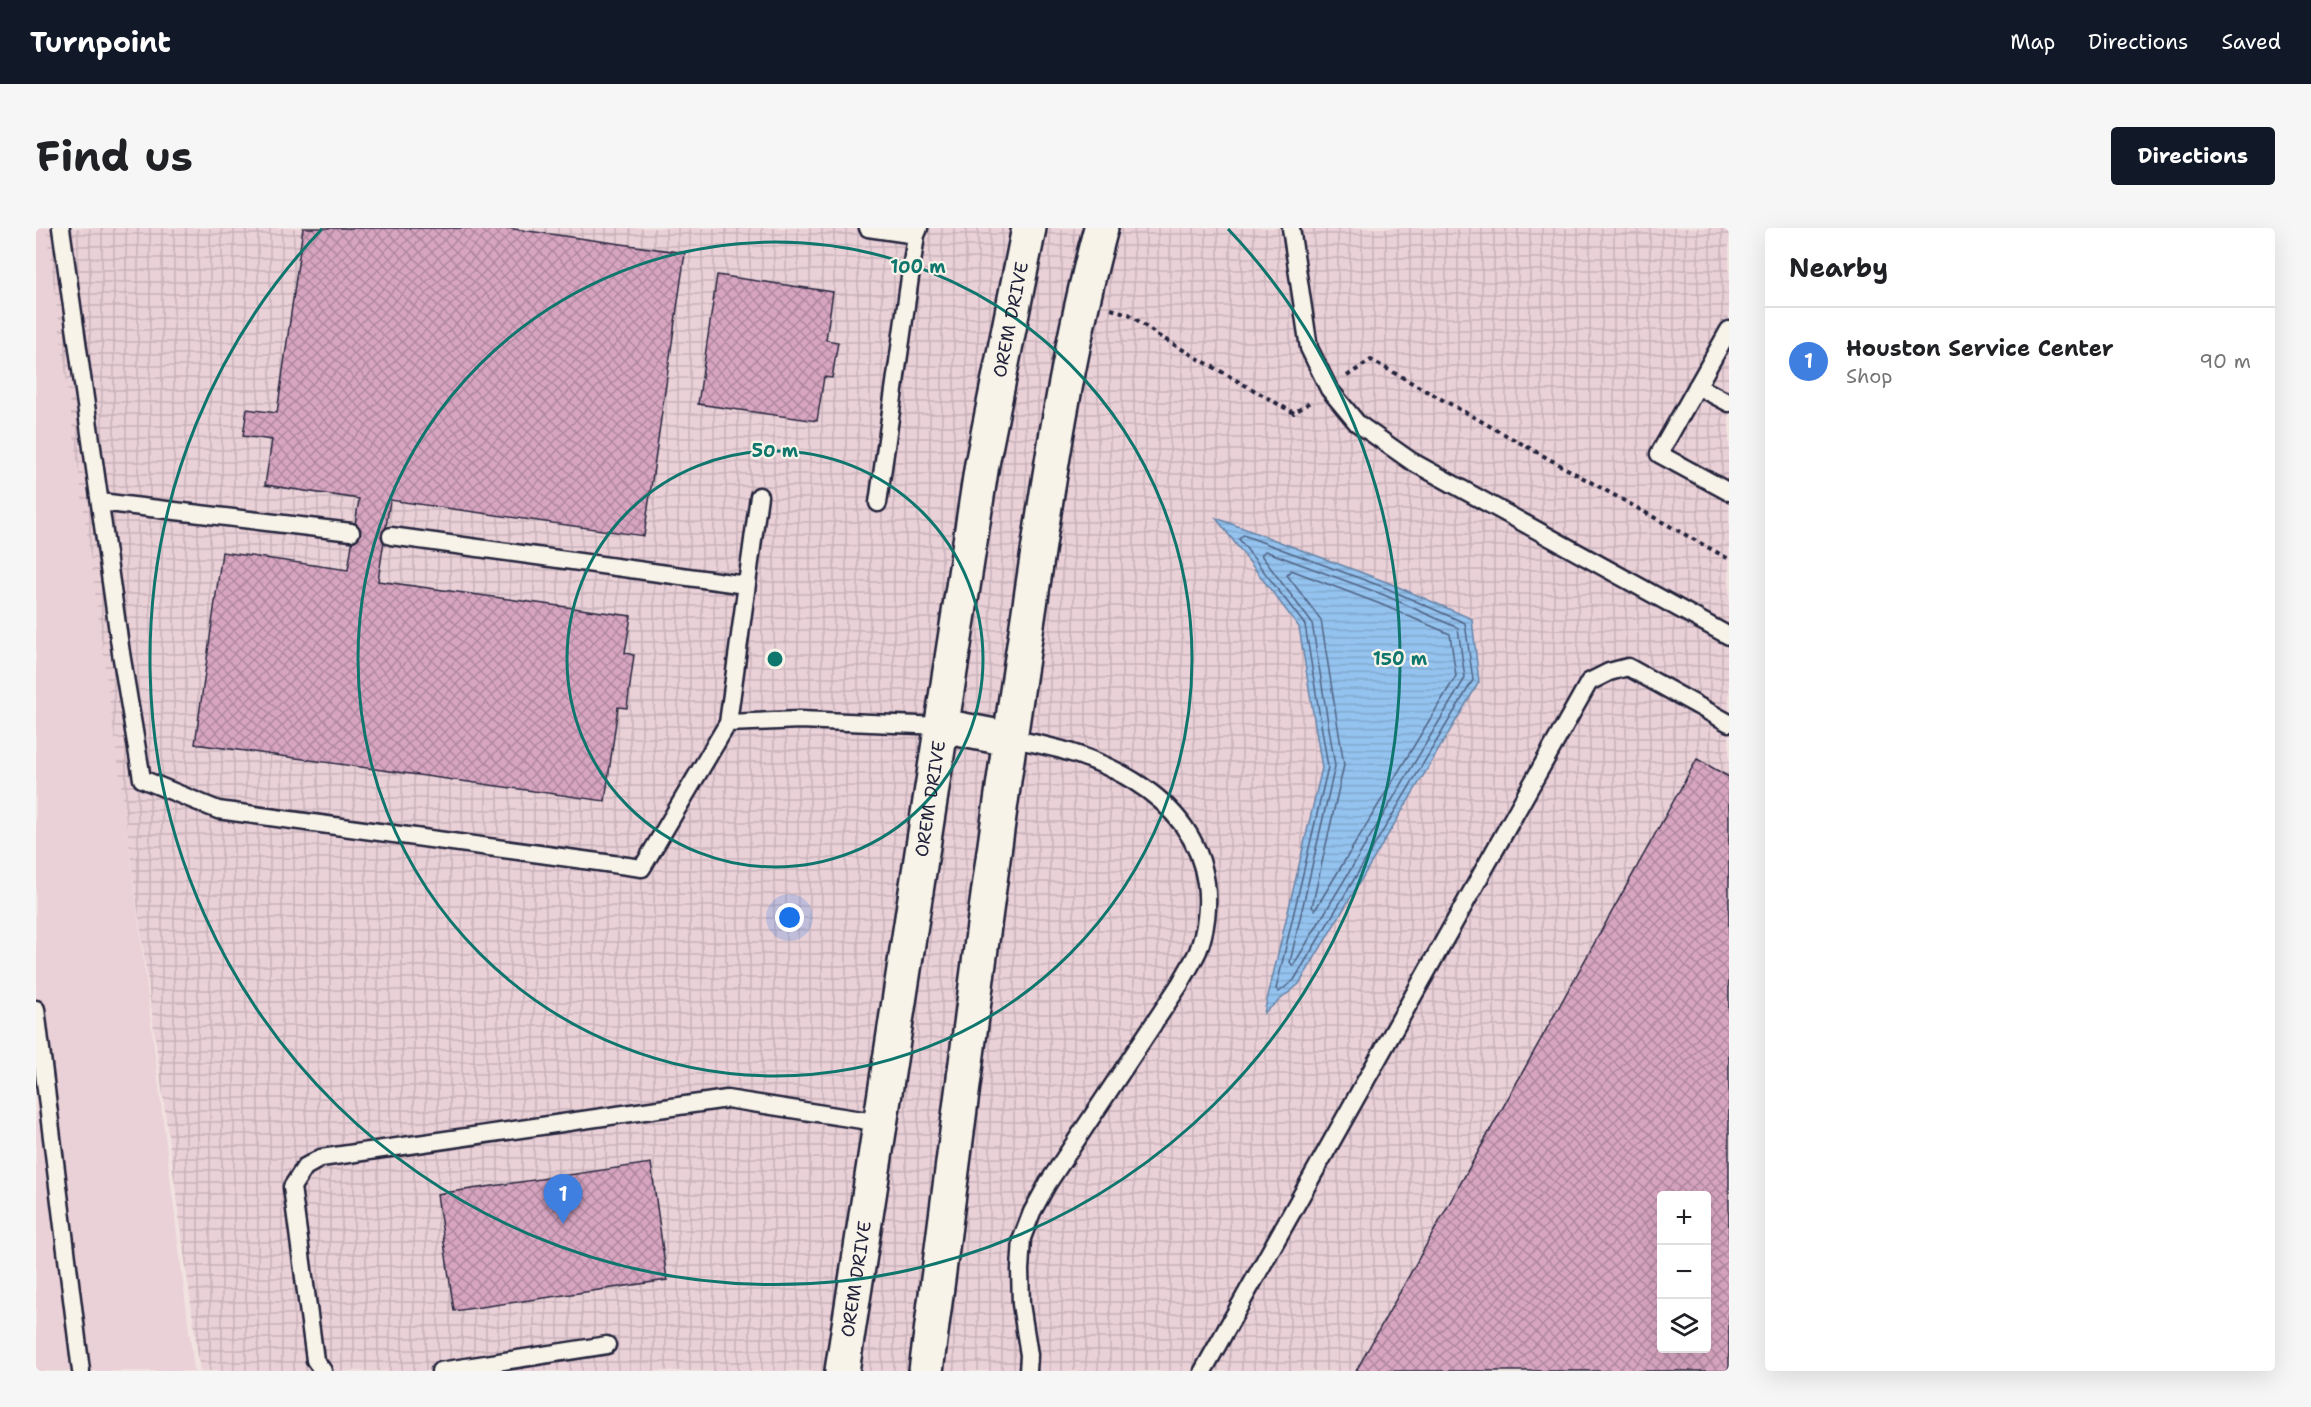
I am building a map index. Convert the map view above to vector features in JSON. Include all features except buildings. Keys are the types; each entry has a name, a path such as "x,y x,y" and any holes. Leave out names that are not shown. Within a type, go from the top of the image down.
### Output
{"main road":[{"name":"OREM DRIVE","path":"842,1371 981,464 1029,228"},
{"path":"926,1371 1010,739 1056,433 1081,303 1101,228"},
{"path":"942,726 1010,739"}],"lane":[{"path":"61,228 142,779 218,810 642,868 728,723 759,496"},
{"path":"868,228 918,231 878,503"},
{"path":"1291,228 1309,348 1329,389 1357,423 1411,461 1729,636"},
{"path":"1729,330 1659,454 1729,492"},
{"path":"1697,386 1729,404"},
{"path":"100,502 351,532"},
{"path":"391,536 746,585"},
{"path":"1203,1371 1589,682 1609,672 1628,667 1729,723"},
{"path":"728,723 800,720 942,726"},
{"path":"1010,739 1041,744 1073,753 1112,768 1150,792 1178,816 1192,839 1203,864 1208,896 1198,951 1180,984 1048,1183 1022,1238 1021,1304 1029,1355 1028,1371"},
{"path":"36,1009 81,1371"},
{"path":"323,1371 315,1360 292,1187 305,1167 321,1158 727,1099 881,1123"},
{"path":"440,1371 607,1345"}],"path":[{"path":"1081,303 1129,314 1157,335 1294,413 1371,360 1729,559"}],"shaded area":[{"path":"36,228 47,228 106,658 194,1371 36,1371"},
{"path":"46,228 1729,228 1729,1371 200,1371"}],"water":[{"path":"1216,518 1389,583 1472,619 1479,682 1299,984 1264,1013 1322,768 1299,627"}],"place":[{"name":"Houston Service Center","path":"563,1224"}]}
